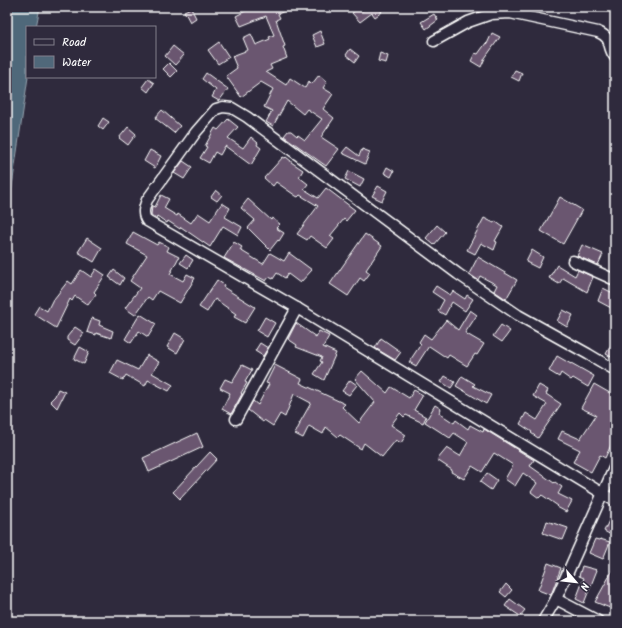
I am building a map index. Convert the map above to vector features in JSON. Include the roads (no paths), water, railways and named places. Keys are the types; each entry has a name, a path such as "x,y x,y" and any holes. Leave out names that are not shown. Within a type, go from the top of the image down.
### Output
{"street":[{"path":"434,41 468,22 491,14 510,13 604,34 607,37 615,57"},
{"path":"615,370 518,315 458,274 247,117 232,108 223,107 216,109 196,132 147,200 144,209 144,216 147,221 297,308 615,501"},
{"path":"573,261 615,280"},
{"path":"236,419 297,308"},
{"path":"543,621 556,599 615,466"},
{"path":"556,599 598,621"}],"water":[{"path":"7,7 40,7 36,26 26,26 26,78 28,78 11,193 7,239"}]}
